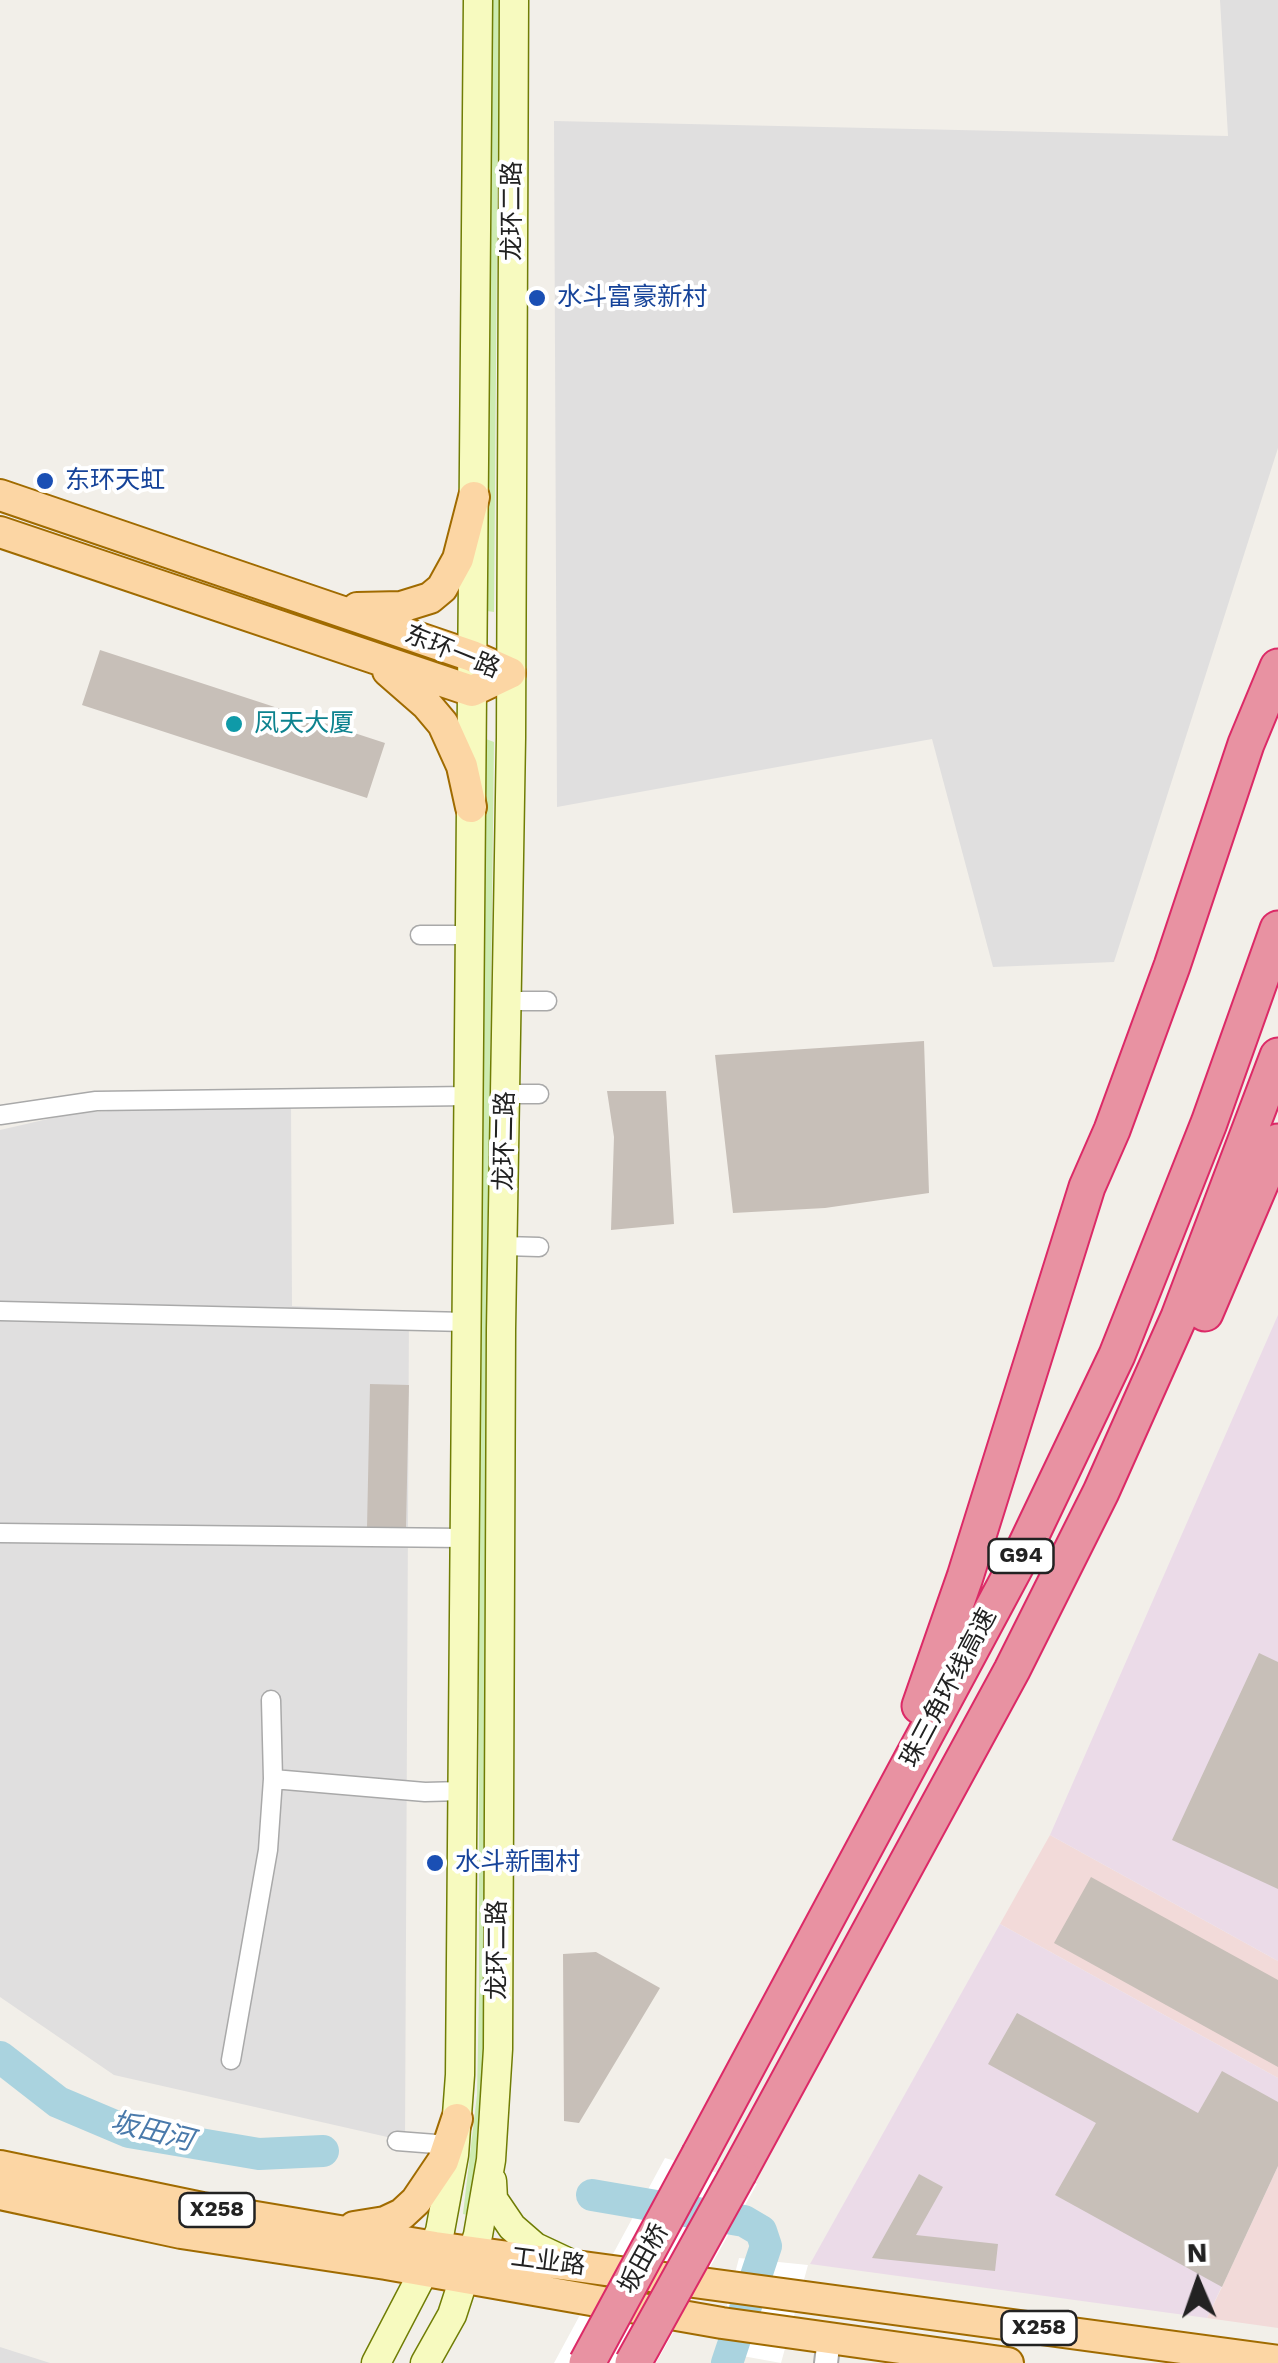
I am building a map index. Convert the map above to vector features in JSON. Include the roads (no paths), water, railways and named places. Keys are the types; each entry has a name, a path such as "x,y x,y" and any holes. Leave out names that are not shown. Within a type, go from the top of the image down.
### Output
{"highway":[{"path":"878,1820 965,1577 1087,1187 1112,1130 1246,744 1278,667"},
{"name":"珠三角环线高速","path":"700,2154 1021,1556 1117,1355 1209,1124 1278,929"},
{"name":"珠三角环线高速","path":"739,2172 1012,1670 1101,1492 1179,1317 1278,1056"},
{"path":"1012,1670 1123,1484 1196,1332 1278,1142"},
{"name":"坂田桥","path":"587,2363 700,2154"},
{"name":"坂田桥","path":"633,2363 739,2172"}],"main road":[{"name":"龙环二路","path":"376,2363 430,2259 445,2212 460,2074 478,0"},
{"name":"龙环二路","path":"425,2363 452,2315 469,2265 491,2160 498,2014 514,0"},
{"name":"东环一路","path":"0,496 472,656 510,673"},
{"path":"319,603 358,608 401,607 430,598 442,588 458,560 474,497"},
{"name":"东环一路","path":"0,532 472,691 510,673"},
{"path":"361,653 403,682 436,715 462,766 471,807"},
{"path":"332,2228 366,2226 402,2214 426,2189 453,2132"},
{"path":"491,2160 493,2198 512,2227 535,2247 569,2264"},
{"name":"工业路","path":"0,2166 202,2208 332,2228 430,2259"},
{"name":"工业路","path":"0,2194 180,2232 469,2265 722,2324 789,2333 828,2351 1008,2363"},
{"name":"工业路","path":"469,2265 569,2264 1278,2361"}],"street":[{"path":"420,935 470,935"},
{"path":"505,1001 547,1001"},
{"path":"505,1094 539,1094"},
{"path":"0,1115 113,1100 468,1096"},
{"path":"504,1246 539,1246"},
{"path":"0,1310 466,1322"},
{"path":"0,1533 463,1538"},
{"path":"231,2060 268,1850 273,1778 271,1700"},
{"path":"273,1778 425,1792 462,1791"},
{"path":"398,2141 453,2132"}],"waterway":[{"name":"坂田河","path":"0,2057 58,2102 129,2132 259,2154 323,2151"},
{"name":"坂田河","path":"592,2195 744,2221 761,2231 766,2246 727,2363"}],"place":[{"name":"水斗富豪新村","path":"537,298"},
{"name":"东环天虹","path":"45,481"},
{"name":"凤天大厦","path":"234,724"},
{"name":"水斗新围村","path":"435,1863"}]}
